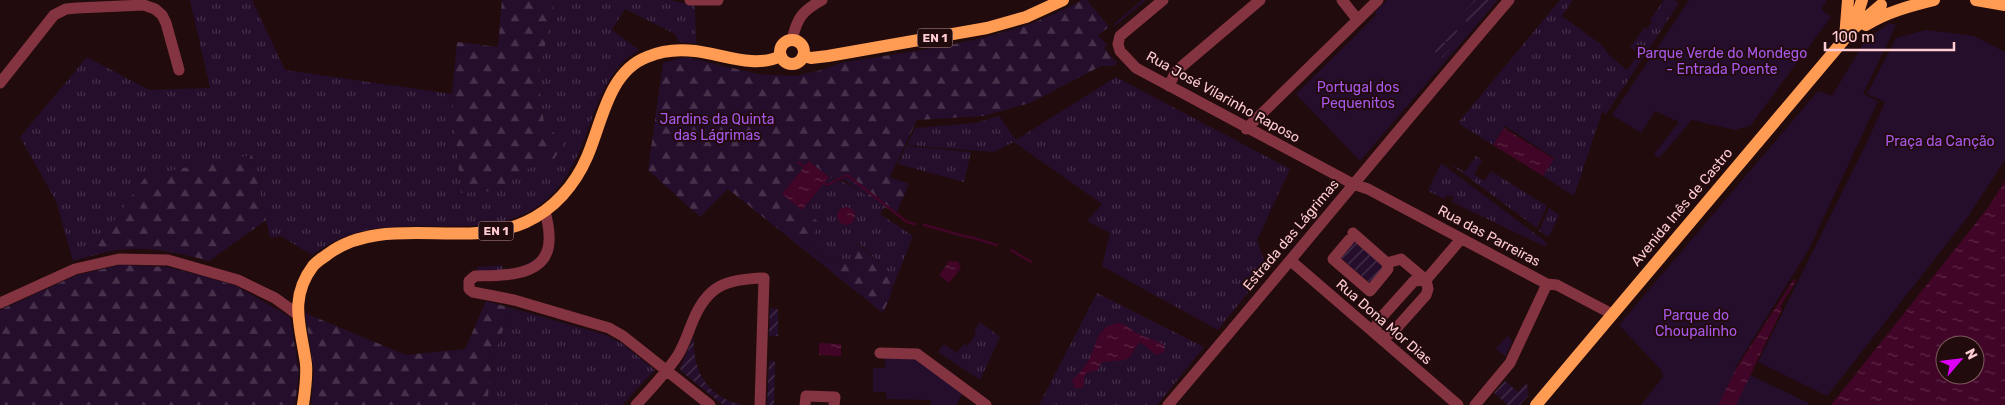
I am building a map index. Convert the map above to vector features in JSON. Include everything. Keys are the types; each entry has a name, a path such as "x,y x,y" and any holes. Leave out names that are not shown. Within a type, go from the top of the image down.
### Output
{"main road":[{"name":"EN 1","path":"303,405 306,366 297,314 298,295 314,265 333,250 367,237 402,234 485,233 506,229 526,222 545,211 561,198 574,182 587,158 611,93 621,76 632,65 644,58 660,52 677,50 754,60 772,60 781,56 785,62 792,64 798,63 803,56 811,58 828,56 987,28 1026,16 1063,0"},
{"path":"1848,0 1849,34 1877,18 1903,8 1934,0"},
{"path":"1862,0 1871,6 1884,2"},
{"name":"Avenida Inês de Castro","path":"1849,34 1862,0"},
{"path":"1976,0 2005,4"},
{"name":"Avenida Inês de Castro","path":"1536,405 1849,34 1884,2"},
{"path":"781,56 780,50 783,44 792,40 802,46 803,56"}],"street":[{"path":"690,0 718,0"},
{"path":"792,40 797,21 806,9 822,0"},
{"name":"Rua José Vilarinho Raposo","path":"1163,0 1120,36 1118,44 1120,51 1136,68 1246,129 1353,184"},
{"path":"1169,86 1175,73 1176,62 1250,0"},
{"path":"1175,73 1260,0"},
{"path":"1342,0 1357,19"},
{"path":"1246,129 1378,0"},
{"name":"Estrada das Lágrimas","path":"1168,405 1436,84 1509,0"},
{"path":"0,83 54,15 66,9 77,8 144,5 155,9 166,23 180,70"},
{"name":"Rua das Parreiras","path":"1353,184 1368,189 1546,284 1557,285 1612,314"},
{"path":"545,211 550,236 544,259 535,268 527,271 502,276 475,276 469,282 469,289 473,292 514,300 609,328 624,336 710,405"},
{"path":"1351,237 1388,263 1388,270 1370,291 1333,259 1351,237"},
{"path":"1388,263 1401,259 1426,280 1428,289 1426,295 1393,332 1386,336 1377,335 1376,326 1380,320 1414,281 1426,280 1461,239"},
{"path":"0,303 75,269 119,259 168,260 219,273 238,280 275,298 297,314"},
{"name":"Rua Dona Mor Dias","path":"1290,261 1458,405"},
{"path":"636,405 679,353 698,309 710,293 724,283 741,278 764,278 760,405"},
{"path":"1475,405 1510,363 1546,284"},
{"path":"275,298 298,295"},
{"path":"880,353 917,354 986,405"},
{"path":"805,405 806,396 835,397 834,405"}],"green space":[{"path":"190,0 252,0 285,70 452,94 461,192 554,159 544,123 538,77 554,5 553,0 670,0 695,6 696,43 679,42 675,34 625,9 612,30 639,50 622,64 609,81 572,167 559,187 541,204 522,215 500,222 478,225 385,227 363,231 336,240 312,255 281,236 270,238 252,155 96,245 106,252 73,261 56,201 20,137 87,57 149,90 210,88"},
{"path":"502,0 553,0 554,5 538,77 544,123 564,143 554,159 516,173 507,190 461,193 452,94 457,42 498,47"},
{"name":"Jardins da Quinta das Lágrimas","path":"1082,0 1087,0 1109,27 1098,35 1107,45 1104,48 1117,63 1114,66 1101,66 1030,103 983,116 917,120 890,177 909,184 896,214 885,207 883,209 844,180 829,177 809,161 782,194 821,224 813,234 810,245 818,254 833,262 851,264 856,242 883,268 891,281 892,289 883,313 728,189 700,217 648,170 663,63 685,57 758,74 795,76 841,63 934,48 995,35 1025,26"},
{"path":"1142,0 1146,0 1115,26 1114,24"},
{"name":"Portugal dos Pequenitos","path":"1387,0 1498,0 1360,161 1296,94 1376,15 1375,12"},
{"path":"1475,0 1492,0 1470,25 1461,16"},
{"path":"1560,0 1573,0 1562,16 1603,46 1608,54 1627,70 1639,54 1630,47 1645,27 1647,29 1652,22 1650,20 1664,0 1674,0 1679,3 1606,114 1602,112 1574,196 1543,176 1554,158 1505,126 1493,145 1458,123"},
{"name":"Parque Verde do Mondego - Entrada Poente","path":"1689,0 1827,0 1821,9 1831,17 1750,126 1735,130 1692,120 1659,158 1654,154 1679,122 1655,111 1641,133 1612,115"},
{"name":"Parque do Choupalinho","path":"1889,23 1896,25 1863,94 1878,101 1809,249 1735,368 1809,403 1807,405 1641,405 1663,377 1662,371 1619,325 1818,91 1832,96 1865,41"},
{"path":"1452,26 1462,35 1452,46 1442,38"},
{"name":"Praça da Canção","path":"1926,30 1974,36 2005,52 2005,160 1967,218 1827,396 1758,362 1885,102 1867,94 1896,38"},
{"path":"1440,39 1451,48 1442,58 1432,49"},
{"path":"1116,77 1290,169 1257,240 1267,269 1218,330 1102,266 1110,233 1087,221 1102,204 1014,142 993,152 907,145 915,128 975,123 999,116 1016,140"},
{"path":"906,146 971,152 964,182 898,164"},
{"path":"252,155 266,220 209,261 158,250 132,249 106,252 96,245 147,175"},
{"path":"1476,156 1482,160 1474,174 1484,181 1491,171 1547,206 1537,228 1449,163 1465,172"},
{"path":"1441,163 1546,242 1546,247 1452,202 1454,197 1447,195 1445,199 1428,191"},
{"path":"829,177 844,182 864,194 883,209 880,214 913,236 893,287 887,274 878,262 857,242 851,264 839,263 828,259 810,245 813,234 802,210"},
{"path":"1549,208 1559,215 1549,237 1539,231"},
{"path":"1354,241 1385,268 1371,284 1340,257"},
{"path":"537,258 541,258 518,270 477,272 477,267 502,265 503,269 518,268"},
{"path":"120,265 167,267 236,286 290,317 299,372 295,405 0,405 0,310 77,275"},
{"path":"1097,293 1204,347 1157,405 1039,405"},
{"path":"486,301 511,308 492,360 487,405 311,405 314,371 305,313 406,355 465,349"},
{"path":"511,308 606,335 620,342 655,370 622,405 487,405 492,360"},
{"path":"770,308 778,309 778,336 769,336"},
{"path":"980,322 1000,337 980,380 938,352 944,344 957,353 964,344 967,346 976,334 974,331"},
{"path":"1508,335 1512,342 1505,356 1496,349"},
{"path":"694,336 696,360 704,381 719,396 742,405 723,405 681,371 680,368"},
{"path":"885,357 917,359 962,394 956,405 931,405 931,400 886,399 886,392 873,392 873,368 885,368"},
{"path":"769,361 775,361 774,405 767,405"},
{"path":"1505,381 1518,392 1527,382 1528,396 1520,405 1508,405 1494,393"}],"water":[{"path":"1504,128 1554,159 1543,176 1493,145"},
{"path":"809,161 829,177 802,210 782,194"},
{"path":"2005,181 2005,405 1831,405 1987,209"},
{"path":"846,207 852,210 855,216 852,222 846,225 840,222 837,216 840,210"},
{"path":"950,260 953,262 958,261 961,268 949,283 939,275"},
{"path":"1794,279 1796,281 1780,307 1782,309 1736,405 1718,405 1737,367"},
{"path":"1119,323 1136,333 1163,344 1164,352 1157,355 1139,342 1130,357 1125,360 1102,362 1097,371 1091,371 1085,375 1083,388 1075,388 1072,381 1091,357 1101,332 1111,325"},
{"path":"819,343 841,344 841,356 819,355"}],"waterway":[{"path":"798,162 805,167"},
{"path":"823,182 827,185 847,175 907,222 915,224"},
{"path":"924,225 968,237"},
{"path":"970,237 997,245"},
{"path":"1011,250 1026,259"},
{"path":"1027,260 1031,262"}]}
